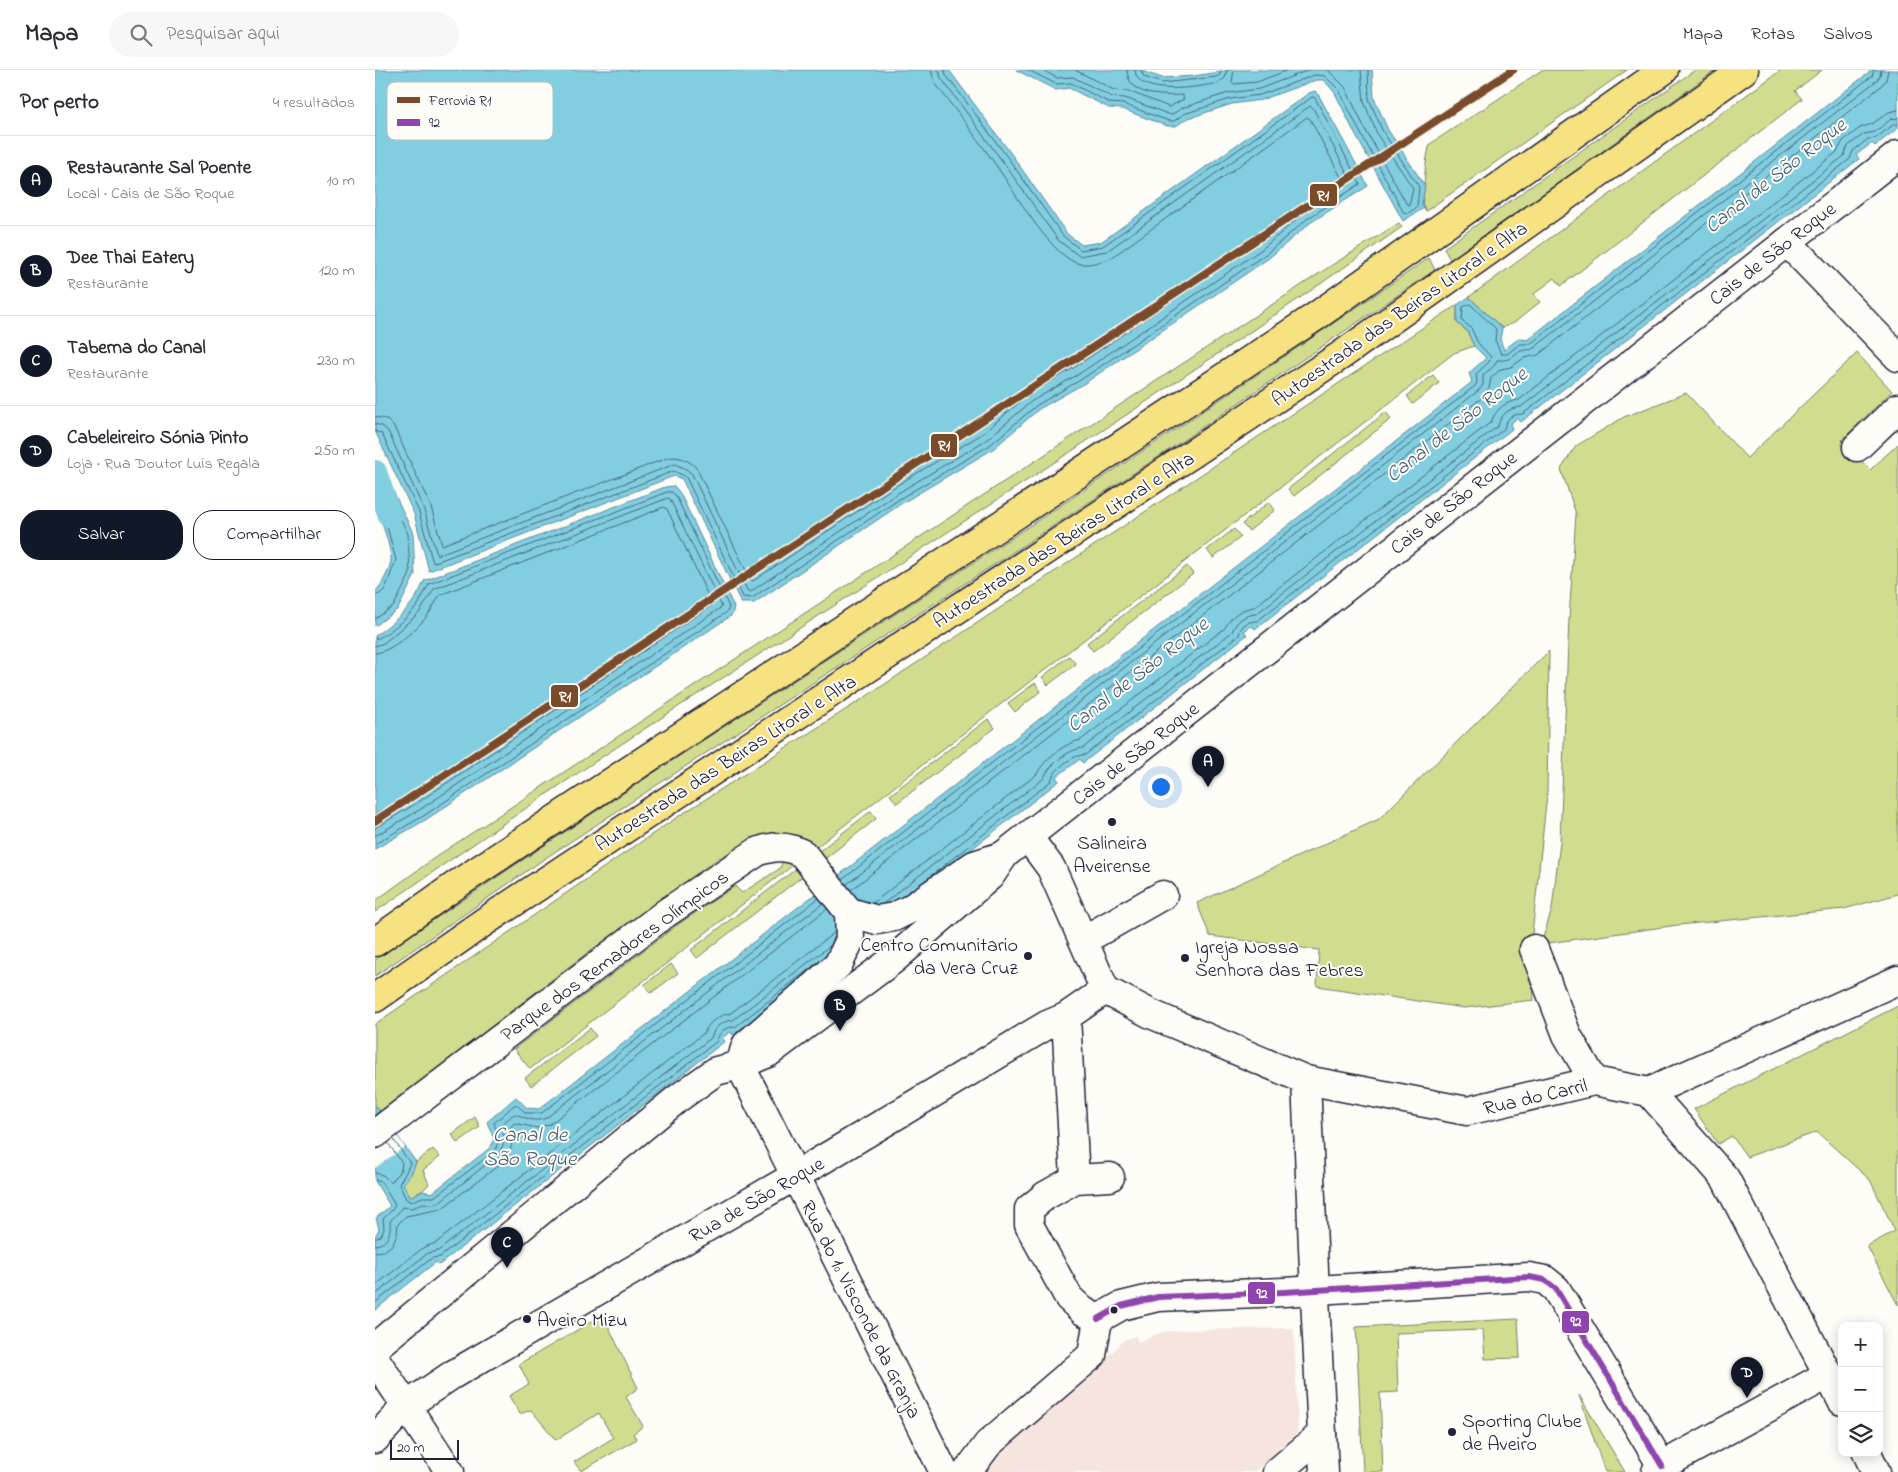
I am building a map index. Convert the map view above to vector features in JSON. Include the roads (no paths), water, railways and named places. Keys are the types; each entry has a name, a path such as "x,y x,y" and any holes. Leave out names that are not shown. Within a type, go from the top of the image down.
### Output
{"highway":[{"path":"375,942 456,885 1315,316 1663,70"},
{"name":"Autoestrada das Beiras Litoral e Alta","path":"375,998 484,922 1340,356 1744,70"}],"street":[{"name":"Cais de São Roque","path":"375,1347 677,1099 716,1071 740,1065 767,1053 894,959 990,876 1005,854 1898,156"},
{"path":"1787,242 1898,357"},
{"path":"1857,447 1898,408"},
{"path":"1028,837 1051,868 1105,990"},
{"name":"Parque dos Remadores Olímpicos","path":"381,1129 666,913 757,852 768,847 792,848 803,854 849,912"},
{"path":"740,1065 746,1045 838,964 850,940 849,912 877,920 894,917 910,909 974,866 1005,854"},
{"path":"1084,940 1163,895"},
{"path":"1534,949 1567,1035 1594,1081"},
{"path":"1838,1393 1725,1178 1649,1092 1898,980"},
{"name":"Rua de São Roque","path":"375,1439 406,1406 451,1375 795,1176 1047,1025 1066,1017 1105,990"},
{"name":"Rua do Carril","path":"1105,990 1151,1014 1306,1080 1467,1111 1594,1081 1649,1092"},
{"path":"1066,1017 1075,1179"},
{"name":"Rua do 1º Visconde da Granja","path":"740,1065 944,1472"},
{"path":"1306,1080 1314,1290 1324,1472"},
{"path":"1098,1319 1083,1311 1069,1298 1029,1225 1029,1209 1045,1196 1075,1179 1110,1177"},
{"path":"1098,1319 1121,1306 1158,1297 1529,1277 1545,1280 1556,1289 1659,1469 1829,1374"},
{"path":"967,1472 987,1444 1092,1355 1098,1319"},
{"path":"375,1359 450,1472"},
{"path":"1277,1472 1322,1434"},
{"path":"1869,1457 1876,1472"}],"water":[{"path":"375,70 949,70 1067,234 1082,245 1101,242 1309,93 1315,91 1368,186 1310,223 1269,258 1085,383 1039,409 993,449 904,502 754,603 741,603 682,479 674,476 429,571 414,514 375,431"},
{"path":"1016,70 1139,70 1162,78 1194,76 1231,70 1372,70 1374,98 1388,130 1425,186 1422,204 1424,208 1403,221 1355,134 1335,93 1324,80 1316,80 1261,100 1232,104 1186,119 1176,126 1167,126 1122,109 1109,108 1069,88 1056,90"},
{"name":"Canal de São Roque","path":"1872,70 1898,70 1898,128 1875,146 1872,143 1856,155 1859,159 1521,422 1517,418 1510,424 1512,429 1255,629 1252,626 1244,631 1247,635 1083,763 1080,759 1056,777 1059,781 733,1035 730,1032 722,1038 725,1041 439,1265 436,1262 375,1310 375,1237 379,1229 376,1218 390,1206 375,1181 375,1105 416,1162 411,1174 403,1184 410,1197 422,1191 432,1193 491,1147 494,1139 487,1122 516,1097 527,1108 539,1109 1472,382 1469,373 1486,358 1474,346 1467,331 1457,323 1457,305 1469,297 1502,328 1500,339 1504,350 1519,338 1527,340"},
{"path":"389,482 413,533 415,575 398,609 375,626 375,592 386,576 391,558 388,541 377,508 375,490"},
{"path":"674,486 680,493 734,607 732,615 427,819 375,849 375,636 410,605 416,598 424,581 665,487"}],"waterway":[{"path":"375,472 390,516"}],"rail line":[{"name":"R1","path":"375,821 1513,70"}],"place":[{"name":"Restaurante Sal Poente","path":"1208,787"},
{"name":"Salineira Aveirense","path":"1112,822"},
{"name":"Centro Comunitario da Vera Cruz","path":"1028,956"},
{"name":"Igreja Nossa Senhora das Febres","path":"1185,958"},
{"name":"Dee Thai Eatery","path":"840,1031"},
{"name":"Taberna do Canal","path":"507,1268"},
{"name":"Aveiro Mizu","path":"527,1319"},
{"name":"Cabeleireiro Sónia Pinto","path":"1747,1398"},
{"name":"Sporting Clube de Aveiro","path":"1452,1432"}]}
